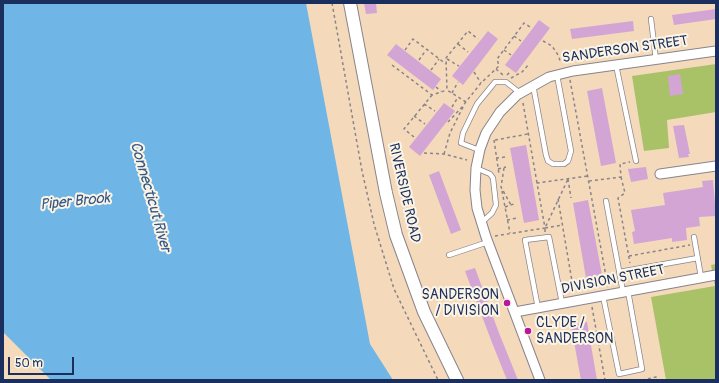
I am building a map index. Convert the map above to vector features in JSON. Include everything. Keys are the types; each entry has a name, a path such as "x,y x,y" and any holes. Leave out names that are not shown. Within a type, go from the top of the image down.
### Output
{"street":[{"name":"RIVERSIDE ROAD","path":"350,3 386,193 396,235 424,312 457,380"},
{"name":"SANDERSON STREET","path":"540,380 481,223 476,199 476,168 479,150 486,132 495,119 533,85 557,74 716,51"},
{"path":"660,174 716,166"},
{"name":"DIVISION STREET","path":"515,312 716,275"}],"lane":[{"path":"651,19 656,60"},
{"path":"616,65 636,161"},
{"path":"533,85 548,161 553,164 564,164 568,161 571,151 557,74"},
{"path":"479,150 461,143 463,133 477,104 495,82 506,82 521,96"},
{"path":"476,168 490,174 493,178 496,198 496,205 492,213 481,223"},
{"path":"606,201 619,272 625,292 642,369 619,374 606,295"},
{"path":"538,308 525,240 550,237 562,304"},
{"path":"694,237 701,278"},
{"path":"449,255 487,240"},
{"path":"619,272 698,258"}],"path":[{"path":"332,3 362,171 374,224 394,288 438,380"},
{"path":"448,122 466,103 481,83 499,66 497,59 524,23 530,27"},
{"path":"447,90 446,58 468,31 478,39"},
{"path":"514,36 521,41"},
{"path":"406,50 413,40 446,65"},
{"path":"543,41 552,46 558,55 560,63"},
{"path":"458,44 468,52"},
{"path":"419,60 427,50"},
{"path":"504,50 511,55"},
{"path":"446,58 459,66"},
{"path":"431,70 439,59"},
{"path":"510,79 522,72 529,64"},
{"path":"392,65 432,95"},
{"path":"506,77 511,71"},
{"path":"474,72 481,83"},
{"path":"569,72 589,182 606,295"},
{"path":"452,93 458,82"},
{"path":"436,87 442,91"},
{"path":"414,137 404,129 432,95 447,90 466,103"},
{"path":"521,96 545,228"},
{"path":"452,107 458,97"},
{"path":"444,154 450,133 466,103"},
{"path":"424,104 435,111"},
{"path":"414,116 425,124"},
{"path":"492,138 494,140 528,134"},
{"path":"424,153 444,154 467,160"},
{"path":"496,158 506,157"},
{"path":"631,270 618,198 625,193 621,177 620,164 636,161"},
{"path":"498,169 505,167 501,187 511,205"},
{"path":"537,183 588,176"},
{"path":"589,182 621,177"},
{"path":"568,179 571,198"},
{"path":"545,228 568,179"},
{"path":"558,199 576,301"},
{"path":"505,207 514,204"},
{"path":"507,220 517,218"},
{"path":"487,240 562,225"},
{"path":"629,256 695,244"},
{"path":"592,306 605,380"},
{"path":"642,380 656,377 657,380"}],"green space":[{"path":"716,64 716,112 667,120 669,148 644,151 632,76"},
{"path":"716,264 716,380 666,380 651,297 715,286 711,265"}],"water":[{"path":"3,3 306,3 370,344 393,380 51,380 3,332"}],"building":[{"path":"364,3 376,3 377,13 366,14"},
{"path":"716,9 716,19 674,25 672,15"},
{"path":"539,20 550,28 516,73 505,65"},
{"path":"633,21 634,31 572,39 570,29"},
{"path":"488,31 498,39 463,85 452,76"},
{"path":"396,44 441,79 433,90 387,55"},
{"path":"680,74 683,94 670,96 668,76"},
{"path":"602,88 616,163 601,166 587,91"},
{"path":"444,103 455,111 420,156 409,147"},
{"path":"684,125 690,154 688,154 689,157 679,158 673,126"},
{"path":"526,145 539,220 524,223 510,148"},
{"path":"646,167 648,179 631,182 628,169"},
{"path":"439,171 461,230 451,234 429,175"},
{"path":"713,180 716,216 699,217 700,226 686,228 687,240 672,242 672,238 634,244 632,232 635,231 631,210 665,205 663,193 703,187 702,181"},
{"path":"588,200 602,275 586,278 573,203"},
{"path":"475,268 518,380 507,380 491,340 465,271"},
{"path":"587,322 597,380 581,380 571,325"}],"place":[{"name":"SANDERSON / DIVISION","path":"507,303"},
{"name":"CLYDE / SANDERSON","path":"528,331"}],"water label":[{"name":"Connecticut River","path":"150,197"},
{"name":"Piper Brook","path":"75,202"}]}
